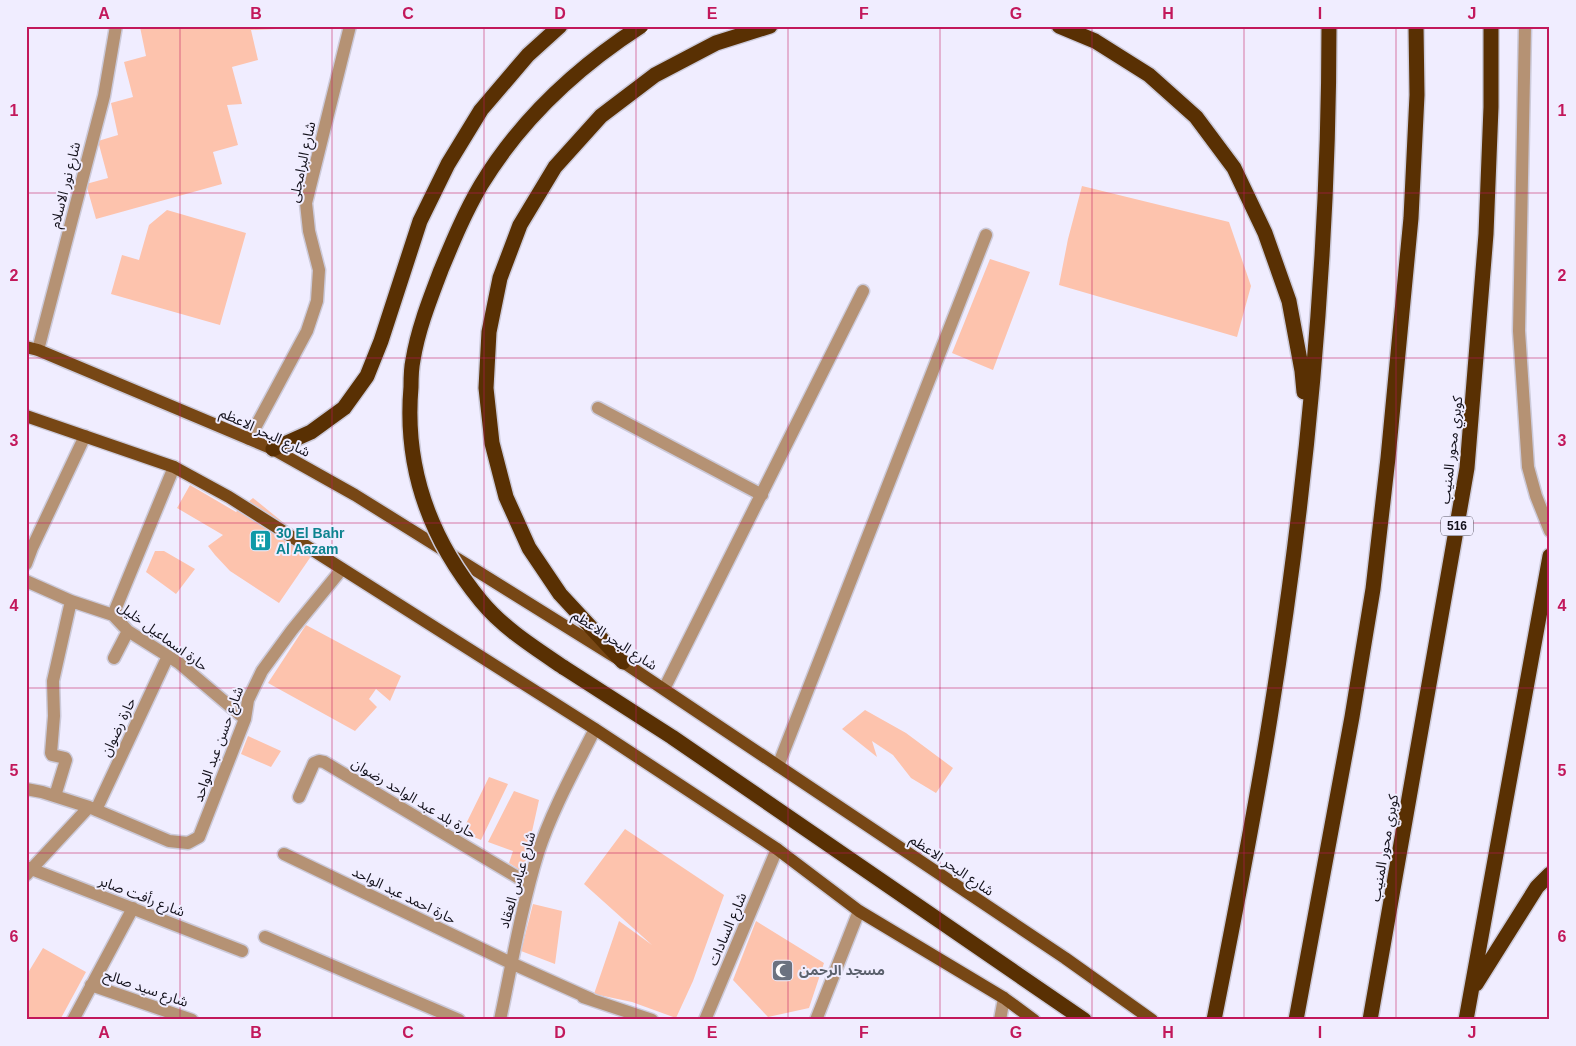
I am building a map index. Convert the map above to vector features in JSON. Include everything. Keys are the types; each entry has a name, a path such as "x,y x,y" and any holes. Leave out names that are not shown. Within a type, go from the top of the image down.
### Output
{"highway":[{"path":"273,449 312,432 344,408 367,376 381,341 420,221 448,164 481,110 528,54 560,26"},
{"path":"641,26 594,58 551,96 513,139 491,170 454,237 426,310 413,360 409,412 414,464 428,514 451,561 482,603 520,638 672,737 1084,1020"},
{"path":"623,662 560,594 529,548 506,497 492,443 486,388 489,332 500,278 520,225 555,167 601,116 655,75 716,43 770,26"},
{"path":"1059,26 1095,41 1149,74 1196,118 1234,168 1265,233 1288,301 1302,371 1307,443"},
{"path":"1214,1020 1270,719 1290,582 1307,443 1318,322 1325,200 1329,26"},
{"path":"1296,1020 1352,717 1373,588 1389,448 1411,218 1417,95 1416,26"},
{"name":"كوبري محور المنيب","path":"1370,1020 1468,468 1486,234 1491,107 1490,26"},
{"path":"1466,1020 1550,556"},
{"path":"1471,991 1537,887 1550,874"}],"main road":[{"name":"شارع البحر الاعظم","path":"32,349 273,449 356,495 664,689 1065,958 1152,1020"},
{"path":"26,416 174,468 229,497 595,729 777,849 859,912 1004,998 1034,1020"}],"street":[{"name":"شارع نور الاسلام","path":"32,349 104,96 116,26"},
{"name":"شارع البرامجلى","path":"249,439 308,331 317,301 318,270 309,231 306,203 350,26"},
{"path":"1525,26 1518,331 1528,467 1536,496 1550,531"},
{"path":"778,766 986,236"},
{"path":"664,689 863,290"},
{"path":"598,408 762,495"},
{"path":"26,564 29,547 86,436"},
{"path":"113,615 174,468"},
{"name":"شارع حسن عبد الواحد","path":"92,809 169,840 188,843 198,836 245,719 248,700 262,671 292,630 342,569"},
{"name":"حارة اسماعيل خليل","path":"26,581 71,601 113,615 128,631 179,663 245,719"},
{"path":"55,796 66,760 51,753 54,716 53,681 71,601"},
{"path":"114,658 128,631"},
{"name":"حارة رضوان","path":"92,809 168,656"},
{"name":"شارع عباس العقاد","path":"500,1020 520,914 538,851 564,790 595,729"},
{"name":"حارة بلد عبد الواحد رضوان","path":"300,797 314,763 318,761 324,762 529,884"},
{"path":"26,789 55,796 92,809 28,870"},
{"name":"شارع السادات","path":"705,1020 777,849"},
{"name":"حارة احمد عبد الواحد","path":"284,854 511,967 591,999 652,1020"},
{"name":"شارع رأفت صابر","path":"28,870 133,908 242,952"},
{"path":"73,1020 133,908"},
{"path":"816,1020 859,912"},
{"path":"265,937 459,1020"},
{"name":"شارع سيد صالح","path":"91,985 192,1020"},
{"path":"1000,1020 1004,998"}],"building":[{"path":"275,26 276,29 251,30 258,60 232,67 242,104 227,105 238,145 213,152 222,184 96,219 86,184 108,178 98,141 118,135 111,103 133,97 124,62 146,56 140,27"},
{"path":"1082,186 1229,222 1251,286 1237,337 1059,285 1068,239"},
{"path":"167,210 246,233 220,325 111,294 122,255 139,260 149,225"},
{"path":"990,259 1030,272 993,370 952,353"},
{"name":"30 El Bahr Al Aazam","path":"190,485 236,512 253,498 316,549 279,603 230,571 215,555 208,546 223,535 177,508"},
{"path":"155,551 164,551 195,569 176,594 146,572"},
{"path":"306,625 401,676 390,701 376,689 369,699 377,707 355,731 268,683"},
{"path":"865,710 906,733 953,768 936,793 911,778 893,755 872,741 877,757 842,729"},
{"path":"248,736 281,751 271,767 241,754"},
{"path":"489,777 508,784 481,840 462,832"},
{"path":"514,791 539,800 523,872 509,863 513,851 488,842"},
{"path":"625,829 724,895 693,981 676,1018 632,1002 594,994 619,921 652,945 584,884"},
{"path":"533,904 562,911 555,964 521,951"},
{"path":"756,921 824,963 809,1008 768,1017 733,980"},
{"path":"43,948 86,972 60,1020 26,1020 26,976"}],"place":[{"name":"30 El Bahr Al Aazam","path":"260,541"},
{"name":"مسجد الرحمن","path":"783,970"}]}
